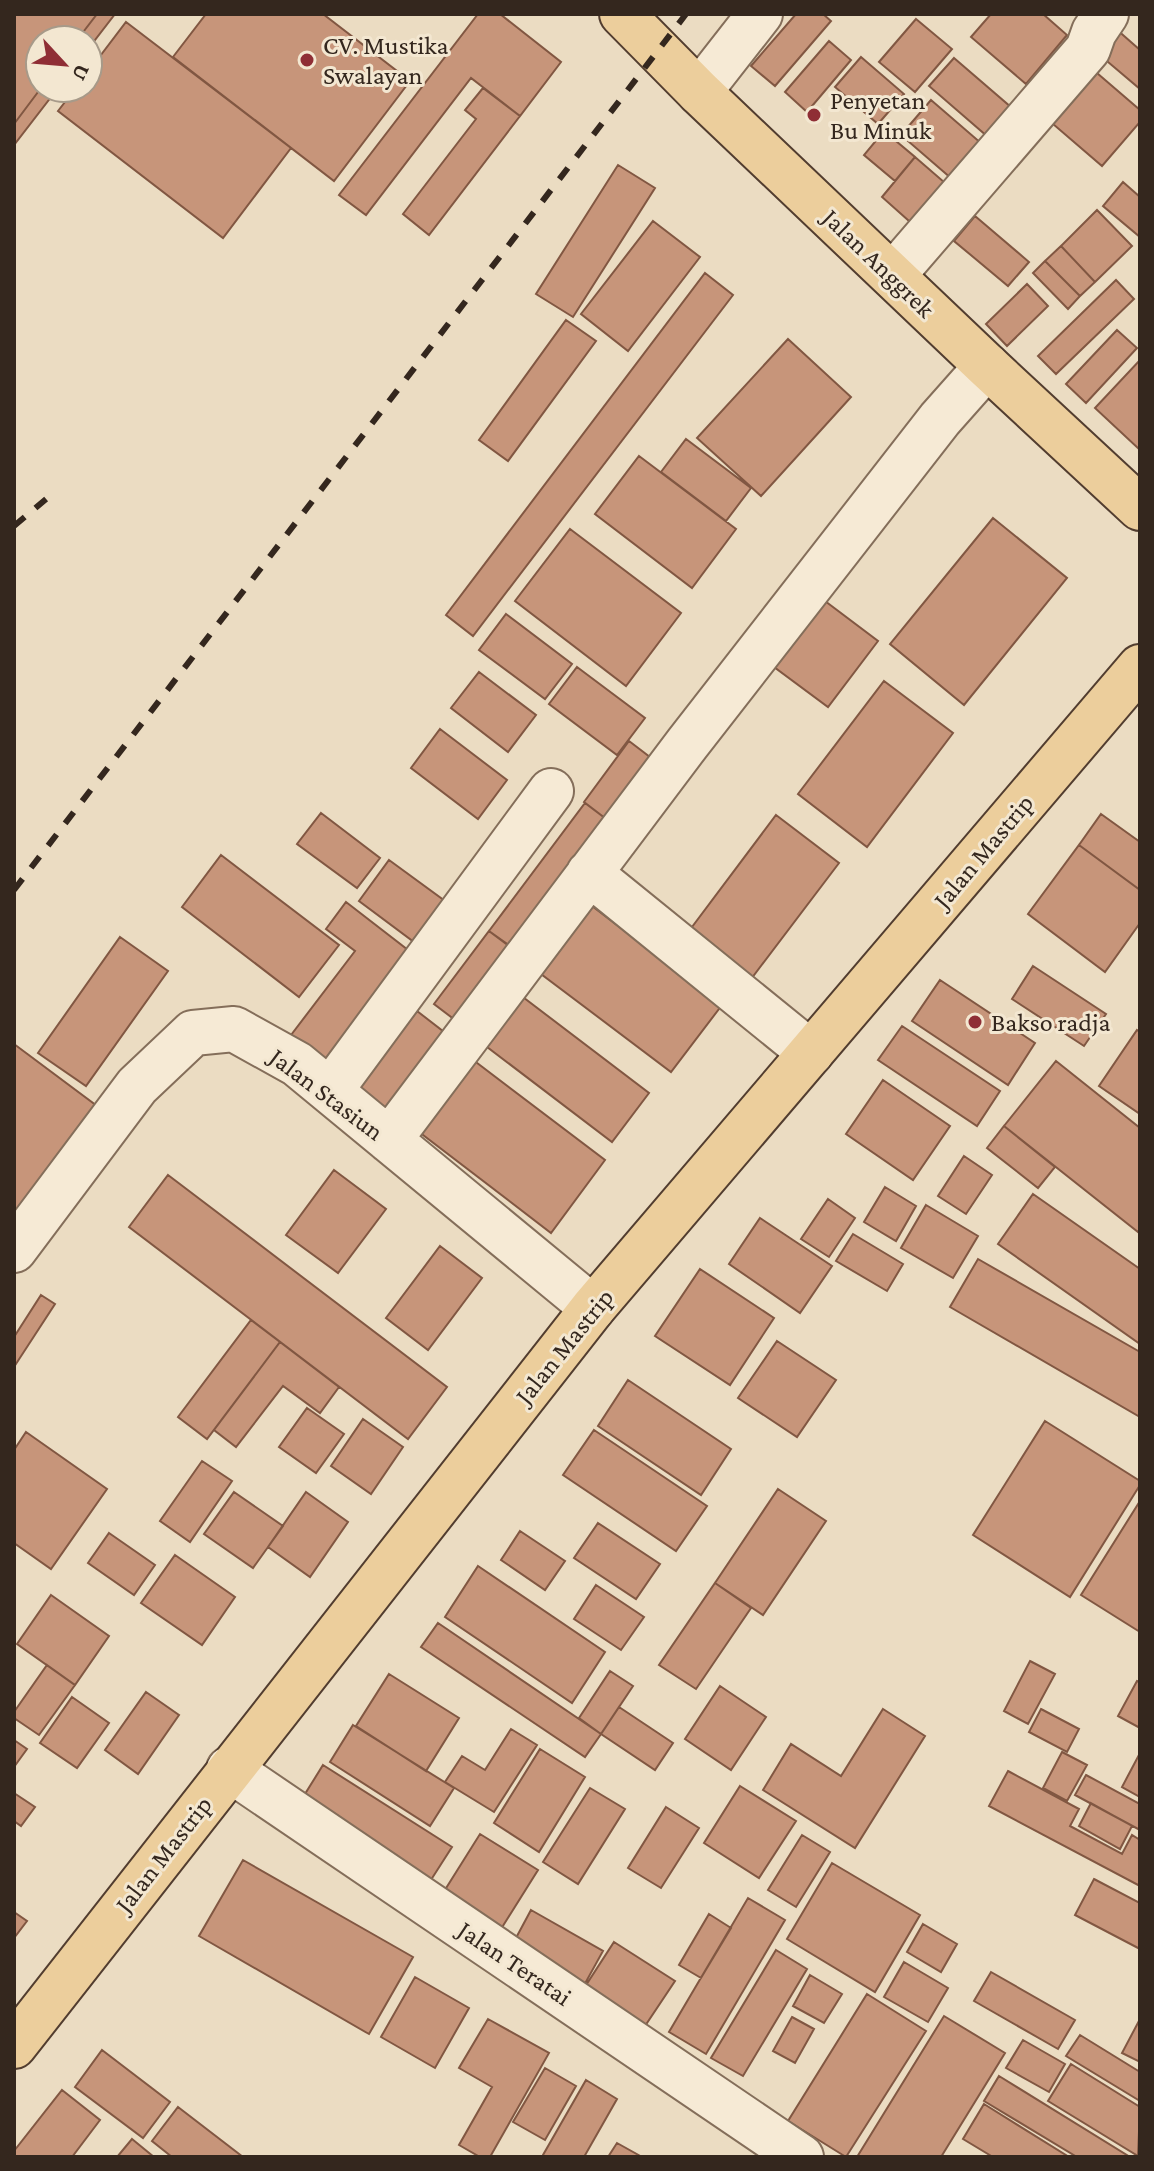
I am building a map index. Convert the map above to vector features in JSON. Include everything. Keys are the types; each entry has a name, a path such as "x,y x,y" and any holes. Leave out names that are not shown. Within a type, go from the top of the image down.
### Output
{"main road":[{"name":"Jalan Anggrek","path":"622,14 699,92 1140,508"},
{"name":"Jalan Mastrip","path":"14,2046 593,1308 1140,667"}],"street":[{"path":"699,92 760,14"},
{"path":"893,275 1088,49 1094,32 1106,14"},
{"path":"389,1140 589,873 940,419 987,366"},
{"path":"330,1091 551,791"},
{"path":"589,873 811,1053"},
{"name":"Jalan Stasiun","path":"14,1250 137,1086 193,1033 234,1029 297,1064 593,1308"},
{"name":"Jalan Teratai","path":"229,1769 801,2157"}],"building":[{"path":"14,14 115,14 104,28 104,24 24,24 24,104 46,104 14,145"},
{"path":"14,14 97,14 89,24 24,24 24,104 29,104 14,124"},
{"path":"206,14 323,14 410,81 334,181 173,57"},
{"path":"478,14 500,14 561,62 520,116 471,78 366,215 339,195"},
{"path":"796,14 823,14 831,21 775,86 751,66"},
{"path":"991,14 1043,14 1067,35 1026,84 971,37"},
{"path":"916,19 952,49 915,92 879,62"},
{"path":"126,22 291,148 223,238 58,111 63,104 104,104 104,51"},
{"path":"1115,28 1140,50 1140,89 1095,51"},
{"path":"829,41 851,60 807,112 785,92"},
{"path":"861,57 904,94 878,124 835,87"},
{"path":"954,58 1019,114 995,143 929,86"},
{"path":"1090,67 1140,110 1140,122 1102,166 1046,118"},
{"path":"483,88 520,116 429,235 403,214 476,119 465,110"},
{"path":"931,100 989,150 959,185 901,135"},
{"path":"884,131 915,157 895,181 864,155"},
{"path":"915,157 952,189 918,229 882,197"},
{"path":"618,165 655,188 573,317 536,294"},
{"path":"1123,182 1140,197 1140,237 1103,206"},
{"path":"1097,210 1132,246 1095,282 1061,246"},
{"path":"975,216 1029,262 1008,286 954,241"},
{"path":"653,221 700,257 628,351 581,314"},
{"path":"1061,246 1095,282 1080,296 1045,261"},
{"path":"1045,261 1080,296 1068,309 1033,273"},
{"path":"705,273 733,295 473,636 446,615"},
{"path":"1116,280 1134,299 1056,374 1038,356"},
{"path":"1027,284 1048,306 1007,346 986,324"},
{"path":"566,320 596,341 508,461 479,440"},
{"path":"1117,330 1137,348 1086,403 1066,384"},
{"path":"788,339 851,397 761,496 697,438"},
{"path":"1140,360 1140,450 1095,408"},
{"path":"686,439 751,488 726,521 661,472"},
{"path":"639,456 736,529 692,588 595,514"},
{"path":"993,518 1067,578 964,705 890,644"},
{"path":"570,529 681,613 626,686 515,601"},
{"path":"821,598 878,641 828,707 770,664"},
{"path":"506,614 572,664 545,699 479,650"},
{"path":"577,667 645,718 617,755 549,704"},
{"path":"479,672 536,715 508,752 451,708"},
{"path":"884,681 953,733 867,847 798,794"},
{"path":"440,729 507,780 478,819 411,768"},
{"path":"629,741 663,767 618,828 584,802"},
{"path":"585,803 618,828 521,955 489,931"},
{"path":"321,813 380,858 357,888 297,844"},
{"path":"1101,814 1140,842 1140,890 1079,845"},
{"path":"776,815 839,863 745,987 683,939"},
{"path":"1079,845 1140,890 1140,923 1105,972 1028,914"},
{"path":"221,855 339,945 299,997 182,907"},
{"path":"389,860 445,901 414,942 359,901"},
{"path":"346,902 408,950 322,1065 288,1039 355,951 326,929"},
{"path":"588,903 722,1005 671,1072 537,971"},
{"path":"489,931 510,946 455,1020 434,1004"},
{"path":"120,937 168,971 86,1086 38,1053"},
{"path":"1033,966 1106,1014 1084,1046 1012,999"},
{"path":"940,980 1035,1043 1008,1085 912,1021"},
{"path":"511,988 649,1093 612,1142 474,1037"},
{"path":"417,1011 457,1042 395,1124 355,1093"},
{"path":"902,1026 1000,1091 977,1126 878,1060"},
{"path":"1137,1030 1140,1032 1140,1114 1099,1086"},
{"path":"14,1044 97,1106 14,1217"},
{"path":"464,1053 605,1160 551,1233 410,1125"},
{"path":"1056,1061 1140,1128 1138,1232 1004,1126"},
{"path":"883,1080 950,1126 913,1180 846,1134"},
{"path":"1004,1126 1055,1167 1038,1188 987,1148"},
{"path":"964,1156 992,1175 966,1214 938,1196"},
{"path":"334,1170 386,1209 338,1273 286,1235"},
{"path":"168,1175 447,1387 408,1439 129,1227"},
{"path":"885,1187 916,1206 896,1241 864,1222"},
{"path":"1033,1194 1140,1269 1140,1344 998,1244"},
{"path":"828,1199 855,1218 829,1257 801,1239"},
{"path":"926,1205 978,1236 953,1278 901,1248"},
{"path":"760,1218 832,1266 800,1313 729,1264"},
{"path":"853,1234 903,1264 887,1291 836,1261"},
{"path":"440,1246 482,1278 428,1350 386,1318"},
{"path":"978,1259 1140,1352 1140,1417 950,1307"},
{"path":"700,1269 774,1318 730,1385 655,1336"},
{"path":"41,1295 55,1304 14,1367 14,1337"},
{"path":"251,1320 280,1342 207,1439 178,1417"},
{"path":"777,1341 836,1380 797,1437 738,1398"},
{"path":"280,1342 339,1387 320,1413 283,1386 236,1447 214,1430"},
{"path":"628,1380 731,1449 701,1495 598,1426"},
{"path":"307,1408 344,1434 316,1473 279,1447"},
{"path":"363,1419 403,1447 371,1494 331,1466"},
{"path":"1045,1421 1140,1481 1070,1597 973,1535"},
{"path":"594,1430 707,1506 676,1551 563,1475"},
{"path":"26,1432 107,1489 51,1569 14,1543 14,1450"},
{"path":"202,1461 232,1481 190,1542 160,1521"},
{"path":"778,1489 826,1521 763,1615 715,1583"},
{"path":"234,1492 283,1526 253,1568 204,1534"},
{"path":"306,1492 348,1522 310,1577 268,1547"},
{"path":"1140,1501 1140,1632 1081,1595"},
{"path":"598,1523 660,1564 636,1599 574,1558"},
{"path":"520,1531 565,1561 545,1590 501,1560"},
{"path":"109,1533 155,1565 134,1595 88,1563"},
{"path":"175,1555 235,1597 202,1645 141,1603"},
{"path":"478,1566 605,1652 572,1703 445,1617"},
{"path":"715,1583 751,1608 696,1689 659,1665"},
{"path":"596,1585 644,1617 621,1650 574,1619"},
{"path":"51,1595 109,1636 75,1685 17,1644"},
{"path":"438,1623 601,1734 585,1757 421,1647"},
{"path":"1030,1661 1055,1674 1028,1724 1004,1711"},
{"path":"47,1665 75,1685 39,1735 14,1718 14,1712"},
{"path":"610,1671 633,1686 601,1734 579,1718"},
{"path":"389,1674 459,1718 426,1771 356,1726"},
{"path":"1137,1681 1140,1682 1140,1728 1118,1716"},
{"path":"720,1686 766,1717 731,1770 685,1739"},
{"path":"146,1692 179,1715 138,1774 105,1750"},
{"path":"72,1697 109,1723 77,1768 40,1743"},
{"path":"619,1707 673,1743 655,1770 601,1734"},
{"path":"883,1709 925,1736 855,1848 763,1790 791,1744 841,1776"},
{"path":"1041,1709 1079,1729 1067,1752 1029,1732"},
{"path":"353,1725 454,1788 430,1826 330,1762"},
{"path":"511,1729 537,1745 494,1812 445,1782 462,1756 485,1770"},
{"path":"14,1740 27,1749 14,1767"},
{"path":"540,1749 585,1777 539,1852 494,1823"},
{"path":"1062,1752 1087,1765 1067,1801 1043,1788"},
{"path":"1140,1753 1140,1797 1122,1787"},
{"path":"323,1765 452,1847 429,1883 300,1802"},
{"path":"1008,1771 1079,1809 1070,1826 1122,1854 1132,1835 1140,1840 1140,1886 989,1806"},
{"path":"1086,1775 1140,1804 1140,1830 1075,1795"},
{"path":"740,1786 796,1821 759,1878 704,1843"},
{"path":"590,1788 625,1809 578,1884 543,1862"},
{"path":"14,1793 35,1807 21,1826 14,1821"},
{"path":"1091,1803 1132,1826 1120,1849 1079,1826"},
{"path":"666,1807 699,1828 661,1888 628,1868"},
{"path":"480,1834 538,1870 496,1937 438,1901"},
{"path":"802,1835 830,1852 796,1907 768,1890"},
{"path":"243,1860 413,1957 369,2034 199,1936"},
{"path":"832,1863 920,1915 875,1992 787,1939"},
{"path":"1094,1879 1140,1903 1140,1949 1075,1915"},
{"path":"748,1898 785,1920 706,2054 669,2032"},
{"path":"531,1910 603,1951 582,1989 510,1949"},
{"path":"14,1912 27,1921 14,1938"},
{"path":"709,1914 731,1928 701,1978 679,1965"},
{"path":"923,1924 957,1944 941,1972 907,1952"},
{"path":"614,1942 675,1981 639,2035 579,1996"},
{"path":"776,1950 807,1969 743,2076 711,2058"},
{"path":"904,1962 948,1988 928,2022 884,1997"},
{"path":"991,1972 1075,2020 1058,2049 974,2001"},
{"path":"810,1975 842,1994 824,2023 793,2006"},
{"path":"415,1977 469,2008 435,2068 381,2037"},
{"path":"867,1994 926,2031 846,2157 788,2121"},
{"path":"944,2016 1005,2053 941,2157 857,2157"},
{"path":"792,2017 814,2029 795,2063 773,2051"},
{"path":"488,2019 549,2053 490,2157 480,2157 459,2145 492,2087 459,2068"},
{"path":"1140,2019 1140,2062 1122,2053"},
{"path":"1080,2035 1140,2072 1140,2101 1066,2056"},
{"path":"1023,2040 1065,2064 1049,2092 1006,2068"},
{"path":"102,2050 170,2102 143,2138 75,2087"},
{"path":"1071,2064 1140,2107 1138,2156 1048,2101"},
{"path":"545,2068 576,2086 545,2140 513,2122"},
{"path":"999,2076 1130,2157 1077,2157 984,2101"},
{"path":"586,2080 617,2099 584,2157 546,2157 543,2155"},
{"path":"62,2090 100,2120 72,2157 14,2157 14,2151"},
{"path":"984,2104 1069,2157 993,2157 963,2139"},
{"path":"178,2107 243,2157 172,2157 152,2141"},
{"path":"132,2139 154,2157 117,2157"},
{"path":"617,2143 642,2157 608,2157"}],"railway":[{"path":"14,890 686,14"},
{"path":"14,526 52,494"}],"place":[{"name":"CV. Mustika Swalayan","path":"307,60"},
{"name":"Penyetan Bu Minuk","path":"814,115"},
{"name":"Bakso radja","path":"975,1022"}]}
